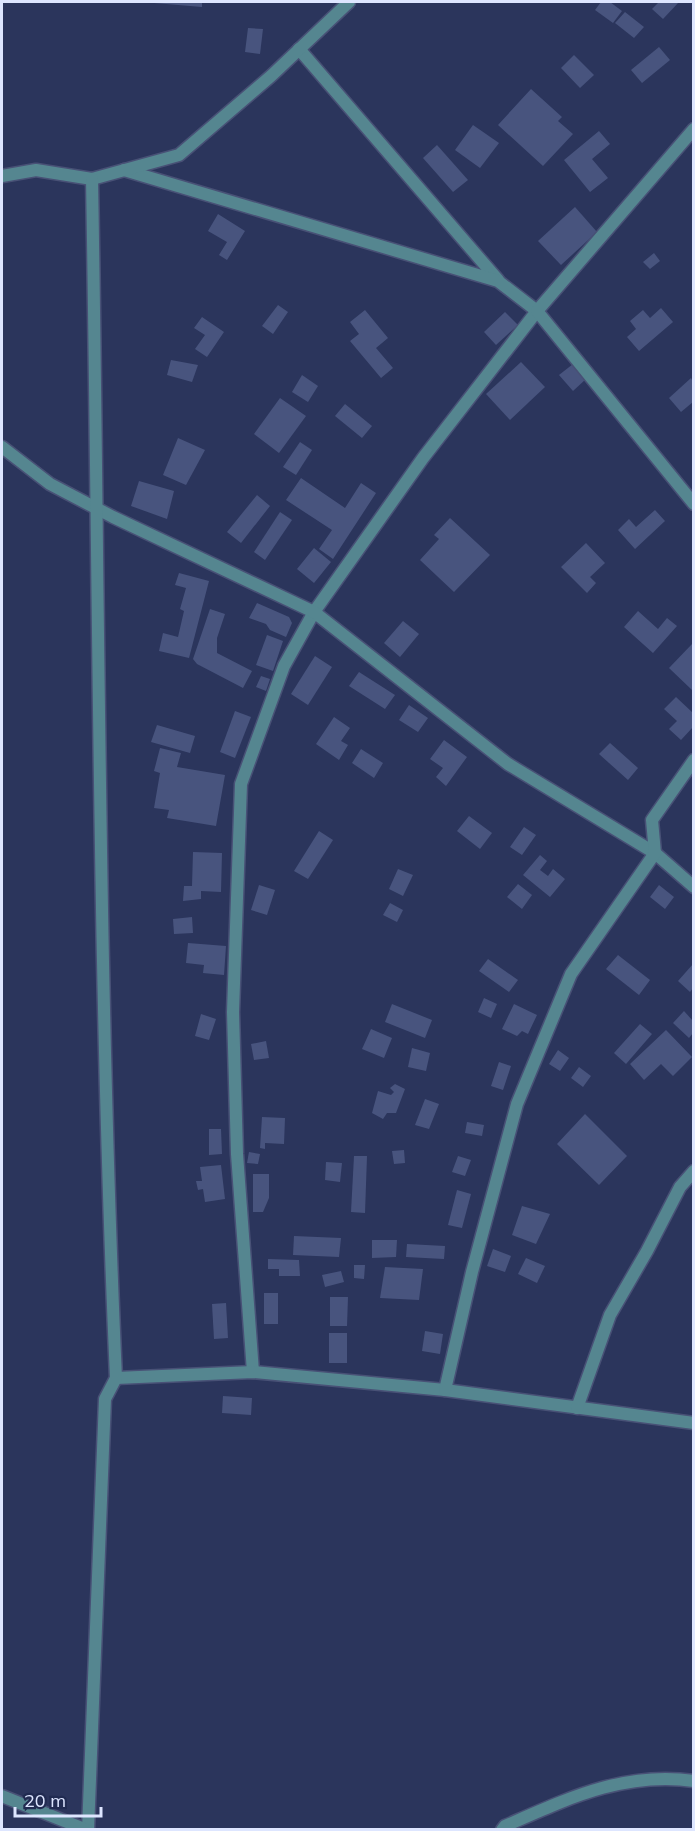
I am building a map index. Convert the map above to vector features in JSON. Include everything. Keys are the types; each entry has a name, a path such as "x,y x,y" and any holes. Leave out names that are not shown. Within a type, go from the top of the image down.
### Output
{"street":[{"path":"2,176 36,170 92,179 179,155 349,2"},
{"path":"299,49 498,280 537,311 693,504"},
{"path":"253,1372 237,1154 233,1012 241,784 284,666 314,612 423,458 537,311 693,129"},
{"path":"124,171 498,280"},
{"path":"2,1796 88,1830 105,1399 116,1378 106,1161 100,937 98,509 92,179"},
{"path":"2,447 50,484 314,612 508,764 655,853 693,887"},
{"path":"445,1390 472,1272 517,1104 571,974 655,853 652,820 693,760"},
{"path":"577,1408 610,1315 680,1187 693,1172"},
{"path":"116,1378 253,1372 445,1390 693,1423"},
{"path":"502,1830 505,1826 575,1796 622,1781 693,1781"}],"building":[{"path":"142,2 202,2 202,7"},
{"path":"601,2 610,2 622,11 613,23 595,10"},
{"path":"659,2 679,2 663,19 652,9"},
{"path":"625,12 644,27 634,38 615,23"},
{"path":"248,28 263,29 260,54 245,52"},
{"path":"659,47 670,60 642,83 631,70"},
{"path":"574,55 594,75 580,88 561,68"},
{"path":"531,89 562,117 558,121 573,134 543,166 498,125"},
{"path":"473,125 499,143 480,168 455,150"},
{"path":"599,131 610,144 592,159 608,178 590,192 564,160"},
{"path":"437,145 468,180 453,192 423,158"},
{"path":"575,207 597,232 561,265 538,241"},
{"path":"218,214 245,231 227,260 219,255 227,242 208,231"},
{"path":"654,253 660,261 650,269 643,262"},
{"path":"278,305 288,312 273,334 262,326"},
{"path":"661,308 673,322 639,351 627,337 636,329 630,321 643,310 650,318"},
{"path":"365,310 388,338 376,348 393,368 381,378 350,341 359,334 350,322"},
{"path":"505,312 518,325 496,345 484,332"},
{"path":"202,317 224,332 207,357 195,349 205,335 194,328"},
{"path":"171,360 198,365 192,382 167,375"},
{"path":"521,362 545,387 510,420 486,394"},
{"path":"573,364 586,379 573,391 559,375"},
{"path":"302,375 318,386 308,402 292,392"},
{"path":"691,378 693,402 681,412 669,398"},
{"path":"280,398 306,416 279,453 254,434"},
{"path":"345,404 372,426 362,438 335,416"},
{"path":"178,438 205,450 186,485 163,475"},
{"path":"300,442 312,450 296,475 283,467"},
{"path":"301,478 345,508 361,483 376,493 333,559 319,549 332,530 286,500"},
{"path":"139,481 174,491 167,519 131,506"},
{"path":"257,495 270,506 241,543 227,532"},
{"path":"655,510 665,521 635,549 618,530 629,519 636,527"},
{"path":"280,512 292,520 265,560 254,552"},
{"path":"450,518 490,555 454,592 420,560 439,539 434,535"},
{"path":"586,543 605,563 590,577 596,583 587,593 561,567"},
{"path":"314,548 331,562 314,583 297,569"},
{"path":"179,573 209,581 189,658 159,651 163,633 178,637 184,611 180,609 186,588 175,585"},
{"path":"257,603 289,617 292,623 286,637 270,630 266,624 249,618"},
{"path":"210,609 225,614 217,638 217,653 252,671 243,688 197,664 193,659"},
{"path":"638,611 658,629 667,618 677,626 653,653 624,627"},
{"path":"403,621 419,634 400,657 384,643"},
{"path":"267,635 283,641 273,671 256,665"},
{"path":"693,643 693,689 692,690 669,668"},
{"path":"315,656 332,667 308,705 291,694"},
{"path":"359,672 395,695 385,709 349,686"},
{"path":"261,676 270,679 266,691 256,687"},
{"path":"676,697 693,713 693,727 681,740 669,729 677,721 664,709"},
{"path":"409,705 428,718 418,732 399,720"},
{"path":"235,711 251,717 235,758 220,752"},
{"path":"334,717 350,728 341,741 348,745 339,760 316,744"},
{"path":"157,725 195,736 190,753 151,742"},
{"path":"444,740 467,757 446,786 436,777 443,768 430,759"},
{"path":"610,743 638,768 628,780 599,754"},
{"path":"160,748 181,753 177,767 225,775 216,826 167,818 169,810 154,808 160,773 154,771"},
{"path":"361,749 383,763 374,778 352,763"},
{"path":"469,816 492,833 480,849 457,831"},
{"path":"524,827 536,835 522,855 510,847"},
{"path":"319,831 333,840 308,879 294,871"},
{"path":"193,852 222,853 221,892 201,891 201,899 183,901 184,886 192,886"},
{"path":"540,855 547,861 540,870 548,876 553,869 565,879 550,897 523,875"},
{"path":"398,869 413,875 403,896 389,889"},
{"path":"518,884 532,895 522,909 507,897"},
{"path":"259,885 275,890 267,915 251,910"},
{"path":"659,885 674,897 665,909 650,897"},
{"path":"390,903 403,910 397,922 383,915"},
{"path":"192,917 193,933 174,934 173,919"},
{"path":"188,943 226,946 224,975 203,973 204,965 186,963"},
{"path":"618,955 650,980 639,995 606,969"},
{"path":"488,959 518,980 509,992 479,971"},
{"path":"693,964 693,988 690,992 678,981"},
{"path":"484,998 497,1004 491,1018 478,1012"},
{"path":"392,1004 432,1020 425,1038 385,1022"},
{"path":"514,1004 537,1015 528,1034 522,1031 517,1036 502,1029"},
{"path":"684,1011 693,1021 693,1033 689,1038 673,1023"},
{"path":"201,1014 216,1019 209,1040 195,1036"},
{"path":"640,1024 652,1034 626,1064 614,1053"},
{"path":"371,1029 392,1038 384,1058 362,1049"},
{"path":"666,1030 692,1057 673,1076 661,1064 644,1080 630,1064"},
{"path":"266,1041 269,1058 254,1060 251,1044"},
{"path":"412,1048 430,1053 426,1071 408,1067"},
{"path":"558,1050 569,1058 560,1071 549,1064"},
{"path":"499,1062 511,1066 503,1090 491,1086"},
{"path":"579,1067 591,1076 583,1087 571,1078"},
{"path":"395,1084 405,1089 396,1113 387,1113 383,1119 372,1113 378,1091 391,1095 394,1092 390,1088"},
{"path":"425,1099 439,1104 429,1129 415,1125"},
{"path":"585,1114 627,1156 599,1185 557,1144"},
{"path":"262,1117 285,1118 284,1144 265,1143 265,1149 260,1148"},
{"path":"467,1122 484,1125 482,1136 465,1133"},
{"path":"209,1129 221,1129 222,1154 209,1155"},
{"path":"404,1150 405,1163 394,1164 392,1151"},
{"path":"249,1152 260,1154 258,1164 247,1163"},
{"path":"354,1156 367,1156 365,1213 351,1212"},
{"path":"458,1156 471,1160 465,1176 452,1172"},
{"path":"326,1162 342,1163 340,1182 325,1180"},
{"path":"221,1165 225,1199 205,1202 203,1189 198,1190 196,1181 202,1181 200,1167"},
{"path":"253,1174 269,1174 269,1198 263,1212 253,1212"},
{"path":"457,1190 471,1194 462,1228 448,1225"},
{"path":"522,1206 550,1214 536,1244 512,1235"},
{"path":"294,1236 341,1238 339,1257 293,1255"},
{"path":"372,1240 397,1240 396,1257 372,1258"},
{"path":"407,1244 445,1246 444,1259 406,1257"},
{"path":"493,1249 511,1256 505,1272 487,1266"},
{"path":"526,1258 545,1266 537,1283 518,1274"},
{"path":"268,1259 299,1260 300,1276 279,1276 279,1269 268,1269"},
{"path":"354,1265 365,1265 364,1279 354,1278"},
{"path":"385,1267 423,1269 419,1300 380,1298"},
{"path":"341,1271 344,1282 325,1287 322,1275"},
{"path":"264,1293 278,1293 278,1324 264,1324"},
{"path":"330,1297 348,1297 347,1326 330,1326"},
{"path":"226,1303 228,1338 214,1339 212,1304"},
{"path":"425,1331 443,1334 440,1354 422,1351"},
{"path":"329,1333 347,1333 347,1363 329,1363"},
{"path":"223,1396 252,1398 251,1415 222,1413"}]}
